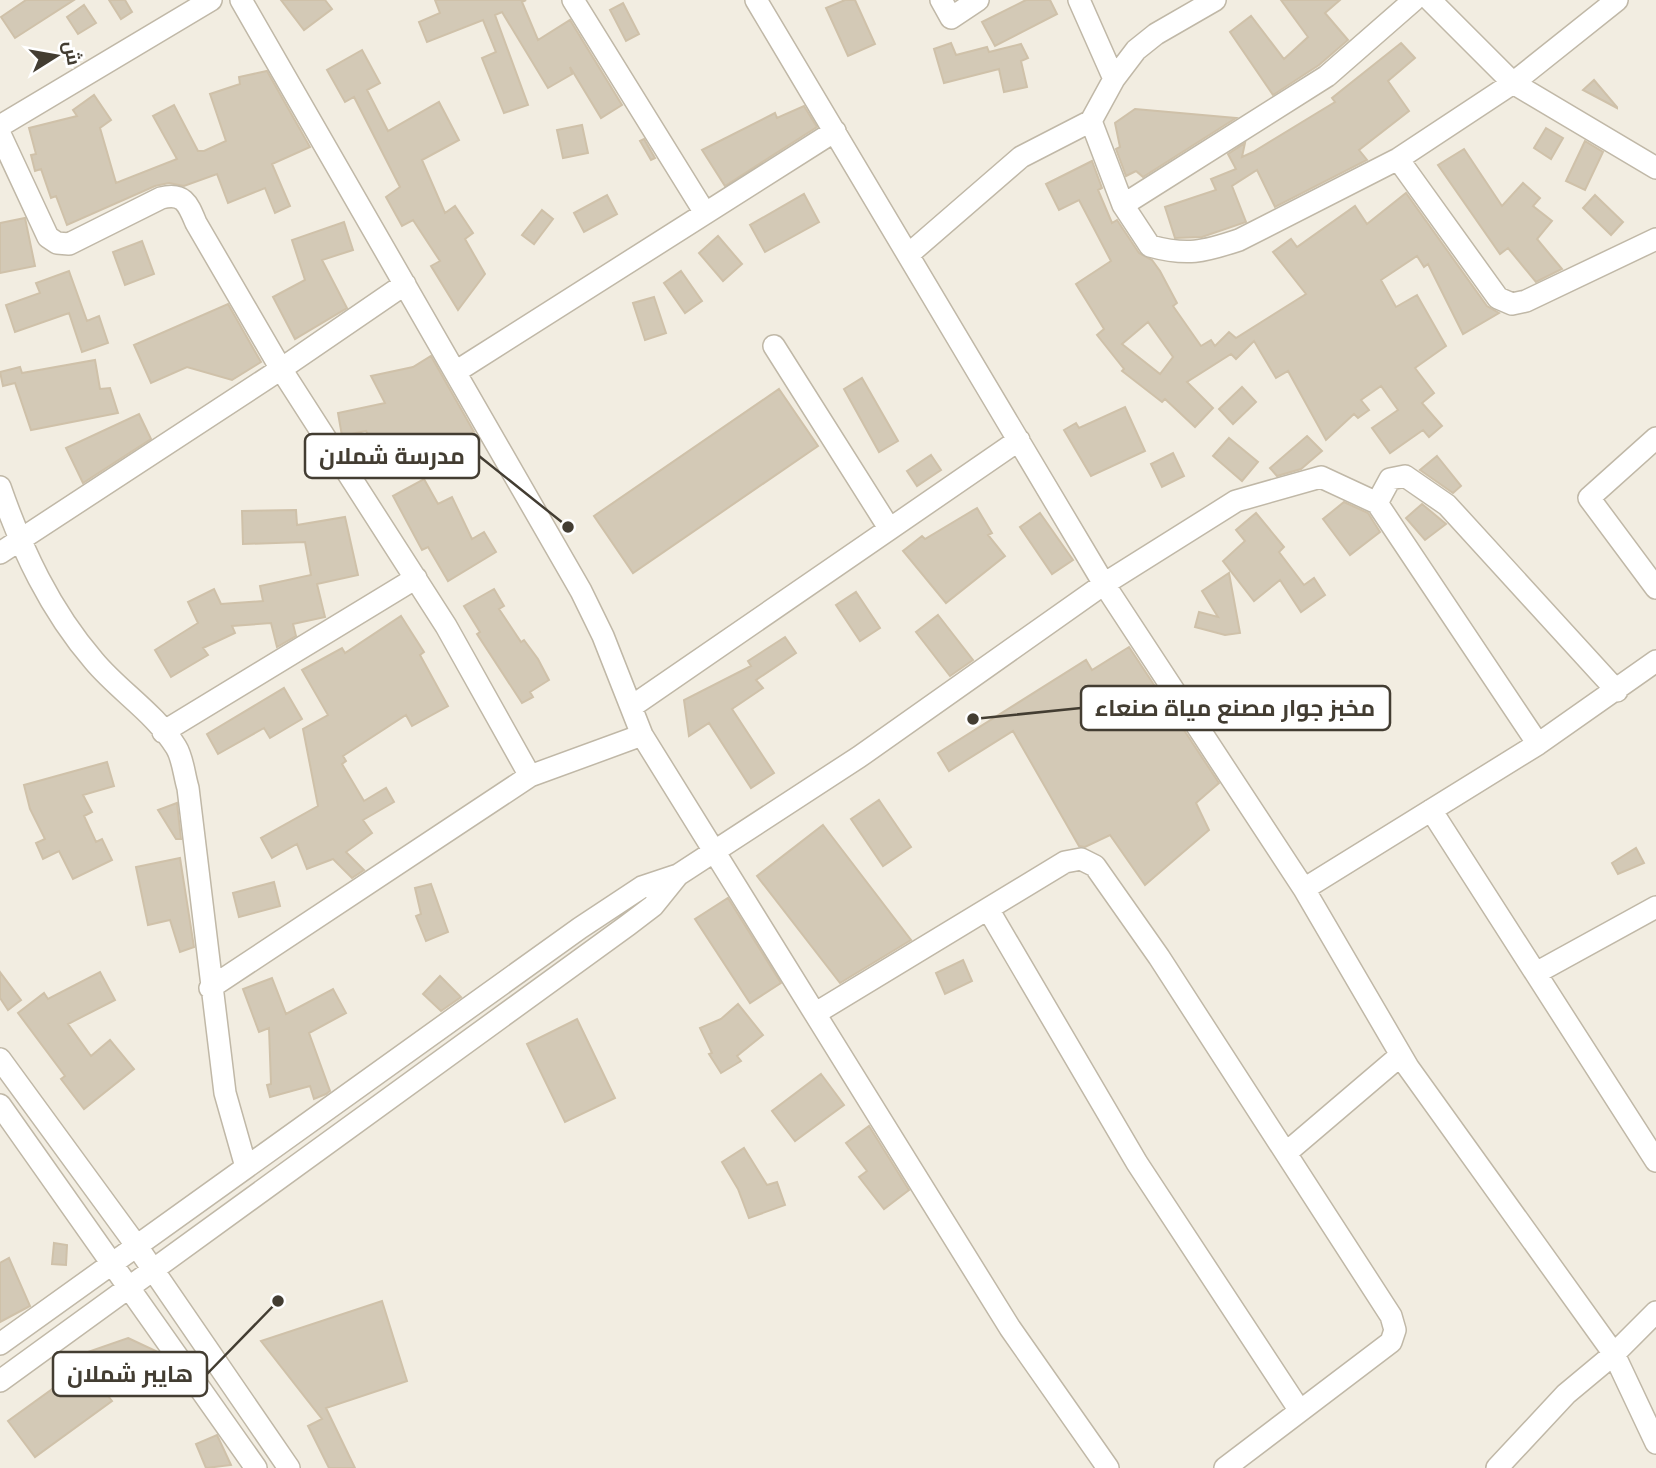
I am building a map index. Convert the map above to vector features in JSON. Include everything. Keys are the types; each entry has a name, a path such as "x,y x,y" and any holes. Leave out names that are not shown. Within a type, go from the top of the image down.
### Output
{"street":[{"path":"0,126 211,0"},
{"path":"241,0 457,371 581,591 642,735 1010,1328 1108,1468"},
{"path":"573,0 705,213"},
{"path":"756,0 1104,584 1304,889 1401,1055 1614,1354 1656,1443"},
{"path":"941,0 951,18 978,0"},
{"path":"1079,0 1114,79"},
{"path":"909,254 1021,157 1091,121 1114,79 1136,50 1156,34 1215,0"},
{"path":"1123,205 1327,76 1414,0"},
{"path":"1430,0 1513,83 1656,169"},
{"path":"1091,121 1123,205 1150,246 1179,254 1212,249 1239,240 1398,159 1513,83 1617,0"},
{"path":"457,371 835,131"},
{"path":"0,134 48,237 57,243 69,244 161,198 182,197 281,369 446,626 530,776"},
{"path":"1398,159 1498,298 1512,304 1526,302 1656,239"},
{"path":"0,553 281,369 405,284"},
{"path":"774,346 889,528"},
{"path":"1656,438 1589,498 1656,588"},
{"path":"631,707 1019,440"},
{"path":"1377,503 1390,478 1405,476 1447,505 1617,691"},
{"path":"0,1344 135,1245 642,887 678,875 715,851 859,757 1104,584 1236,501 1321,477 1377,503 1538,744"},
{"path":"0,487 19,540 50,600 94,662 177,748 188,788 210,988 225,1093 246,1167"},
{"path":"163,732 415,578"},
{"path":"1304,889 1538,744 1617,691 1656,661"},
{"path":"210,988 530,776 642,735"},
{"path":"1431,810 1656,1161"},
{"path":"816,1013 1065,862 1081,859 1096,866 1159,957 1286,1153 1391,1316 1395,1330 1391,1342 1225,1468"},
{"path":"0,1381 129,1289 252,1195 653,906 678,875"},
{"path":"1536,972 1656,907"},
{"path":"988,909 1144,1174 1300,1411"},
{"path":"1286,1153 1401,1055"},
{"path":"0,1059 135,1245 289,1468"},
{"path":"0,1105 256,1468"},
{"path":"1497,1468 1566,1394 1614,1354 1656,1312"}],"building":[{"path":"26,0 74,0 15,38 1,17"},
{"path":"109,0 125,0 132,12 121,19"},
{"path":"281,0 325,0 332,9 304,30"},
{"path":"435,0 526,0 522,2 538,40 570,20 622,105 601,118 570,67 572,74 548,88 502,12 495,15 528,105 504,113 482,58 496,52 483,20 427,42 419,22 440,13"},
{"path":"845,0 855,0 875,44 848,56 826,8"},
{"path":"1026,0 1050,0 1057,14 995,46 982,22"},
{"path":"1281,0 1340,0 1325,13 1348,40 1319,65 1273,95 1230,32 1251,16 1284,59 1308,37"},
{"path":"623,3 639,34 626,41 610,10"},
{"path":"84,5 96,23 78,34 67,17"},
{"path":"951,43 956,55 987,47 989,52 1021,44 1028,58 1021,61 1027,87 1004,92 999,69 944,83 934,49"},
{"path":"1401,43 1415,58 1388,81 1409,111 1359,150 1367,160 1275,207 1257,170 1232,186 1246,222 1202,237 1175,238 1165,207 1216,190 1211,179 1236,169 1228,154 1245,143 1242,157 1253,152 1335,102 1332,98"},
{"path":"362,50 380,83 367,90 388,131 439,102 459,140 422,160 445,213 455,206 473,233 465,239 485,274 458,310 431,266 440,261 413,220 402,226 386,197 400,187 354,97 345,102 327,70"},
{"path":"267,71 310,147 272,164 290,206 275,213 265,188 228,203 217,174 184,186 169,183 155,186 67,225 56,196 51,198 41,169 35,171 31,155 36,154 29,128 77,116 73,110 94,95 111,120 100,128 116,183 177,159 153,116 174,105 198,151 204,151 226,141 210,94 240,84 239,77"},
{"path":"1594,80 1617,107 1617,108 1583,90"},
{"path":"804,106 817,127 725,186 702,150 775,113 777,118"},
{"path":"1135,109 1236,118 1143,177 1136,171 1126,176 1116,149 1120,147 1115,123"},
{"path":"582,125 588,153 563,158 557,130"},
{"path":"1546,128 1563,138 1551,159 1534,148"},
{"path":"644,139 655,158 651,160 640,141"},
{"path":"1585,141 1603,152 1585,190 1566,181"},
{"path":"1464,149 1502,206 1523,183 1540,198 1533,206 1552,221 1537,239 1562,269 1536,282 1508,248 1500,254 1438,165"},
{"path":"1092,161 1102,188 1098,190 1112,223 1117,220 1139,253 1152,260 1160,271 1177,303 1173,306 1201,346 1211,340 1215,346 1229,332 1236,338 1306,294 1273,252 1291,239 1297,247 1355,206 1367,224 1406,193 1487,306 1499,313 1463,334 1428,264 1424,267 1417,256 1381,280 1396,307 1417,295 1446,346 1415,368 1434,393 1422,403 1442,426 1429,437 1423,430 1390,453 1372,428 1398,410 1381,386 1361,400 1369,410 1358,418 1354,414 1326,440 1288,371 1276,378 1254,341 1236,359 1231,354 1187,382 1213,408 1195,427 1165,399 1162,402 1122,371 1124,369 1097,335 1104,329 1076,284 1111,261 1079,200 1059,210 1046,184","holes":["1148,322 1173,357 1160,374 1122,344"]},
{"path":"804,194 819,222 765,252 750,225"},
{"path":"607,195 617,214 584,232 574,213"},
{"path":"1595,195 1623,222 1611,235 1583,208"},
{"path":"542,210 553,219 534,244 522,235"},
{"path":"25,218 35,266 0,273 0,223"},
{"path":"344,222 353,250 322,260 347,308 295,339 273,297 305,280 292,240"},
{"path":"718,236 742,264 723,281 699,253"},
{"path":"142,241 154,274 125,285 113,252"},
{"path":"69,271 87,321 99,316 108,343 82,352 69,313 15,332 6,305 40,293 36,283"},
{"path":"681,271 702,301 685,313 664,283"},
{"path":"654,297 666,333 645,340 633,303"},
{"path":"228,304 261,362 232,380 187,367 151,383 134,345"},
{"path":"431,356 474,432 430,459 423,447 387,468 366,431 342,436 338,413 385,403 371,376 413,367"},
{"path":"95,360 100,389 110,388 118,413 31,430 15,383 3,386 0,372 20,367 22,373"},
{"path":"862,378 898,441 879,452 844,389"},
{"path":"1242,387 1256,402 1233,424 1219,409"},
{"path":"779,389 818,446 633,573 594,516"},
{"path":"1125,407 1145,451 1091,476 1064,430 1076,423 1079,428"},
{"path":"139,414 151,439 83,483 66,448"},
{"path":"1307,436 1322,451 1301,469 1277,476 1270,468"},
{"path":"1229,438 1258,462 1242,481 1213,456"},
{"path":"1173,453 1184,476 1162,487 1151,464"},
{"path":"931,455 941,470 917,486 907,471"},
{"path":"1437,456 1461,486 1453,493 1420,470"},
{"path":"424,479 438,504 452,497 472,539 484,532 496,552 448,581 428,547 422,550 393,496"},
{"path":"1344,502 1368,513 1380,532 1350,555 1323,519"},
{"path":"1422,504 1446,524 1425,540 1406,518"},
{"path":"977,508 992,533 988,535 1005,556 946,603 903,551 922,536 925,539"},
{"path":"296,510 297,525 345,517 358,575 317,584 325,617 293,624 296,636 277,647 271,623 232,626 235,633 203,648 208,655 171,677 155,650 198,623 188,602 214,589 221,604 263,601 260,586 311,575 305,542 243,544 242,511"},
{"path":"1040,513 1073,560 1052,574 1020,527"},
{"path":"1256,513 1284,547 1279,552 1304,585 1314,578 1325,595 1301,612 1280,580 1254,601 1223,561 1245,541 1236,530"},
{"path":"1229,573 1240,633 1225,635 1195,627 1199,612 1218,617 1202,591"},
{"path":"494,589 504,606 499,609 521,642 524,640 538,659 549,680 530,692 533,697 522,703 477,634 480,632 464,606"},
{"path":"856,592 880,628 860,641 836,605"},
{"path":"938,615 973,660 950,676 916,632"},
{"path":"401,616 424,652 420,655 448,706 412,726 406,715 343,756 346,761 342,764 364,801 386,788 394,802 363,820 372,833 346,852 364,870 352,878 333,859 307,869 297,844 272,858 261,838 318,806 303,729 328,715 302,670 342,648 345,653"},
{"path":"785,637 796,653 756,680 763,688 732,709 774,773 751,788 709,723 689,736 684,700 751,666 748,661"},
{"path":"1129,647 1219,783 1196,803 1209,830 1145,885 1110,835 1085,847 1079,846 1013,731 949,771 938,753 1086,660 1092,670"},
{"path":"284,688 302,719 270,738 264,728 218,754 207,734"},
{"path":"107,762 114,786 83,795 92,812 84,816 96,842 102,839 112,860 73,879 59,851 43,859 36,843 45,839 30,809 24,785"},
{"path":"879,800 911,847 883,866 851,819"},
{"path":"177,803 181,839 176,839 158,810"},
{"path":"823,825 911,940 840,983 757,876"},
{"path":"1636,848 1644,863 1618,874 1612,863"},
{"path":"180,858 194,947 180,952 170,920 148,925 136,867"},
{"path":"274,882 280,906 239,917 233,893"},
{"path":"431,884 448,932 426,941 416,916 421,914 415,888"},
{"path":"728,898 781,983 750,1003 695,919"},
{"path":"963,960 972,981 945,994 936,973"},
{"path":"0,972 21,1000 8,1010 0,998"},
{"path":"100,972 115,1000 68,1024 91,1056 110,1040 134,1069 84,1109 61,1079 65,1076 18,1013 44,993 48,999"},
{"path":"440,976 461,997 441,1011 423,994"},
{"path":"272,978 286,1014 333,989 346,1013 309,1033 330,1091 314,1099 310,1086 270,1097 267,1085 271,1084 269,1028 259,1032 243,989"},
{"path":"738,1004 763,1035 737,1056 741,1061 721,1073 709,1054 712,1053 700,1028 721,1019"},
{"path":"577,1019 615,1098 565,1122 527,1044"},
{"path":"821,1074 844,1105 795,1141 772,1111"},
{"path":"869,1126 909,1190 884,1209 859,1177 867,1171 846,1143"},
{"path":"744,1148 767,1185 777,1182 785,1205 749,1218 738,1189 722,1162"},
{"path":"54,1243 67,1245 66,1265 52,1264"},
{"path":"9,1258 30,1306 0,1322 0,1263"},
{"path":"382,1301 407,1381 326,1408 355,1468 329,1468 308,1426 322,1419 261,1341"},
{"path":"128,1338 158,1352 170,1369 101,1387 112,1401 35,1457 8,1421 91,1361 85,1353"},
{"path":"217,1435 231,1465 206,1468 196,1444"}],"place":[{"name":"مدرسة شملان","path":"568,527"},
{"name":"مخبز جوار مصنع مياة صنعاء","path":"973,719"},
{"name":"هايبر شملان","path":"278,1301"}]}
